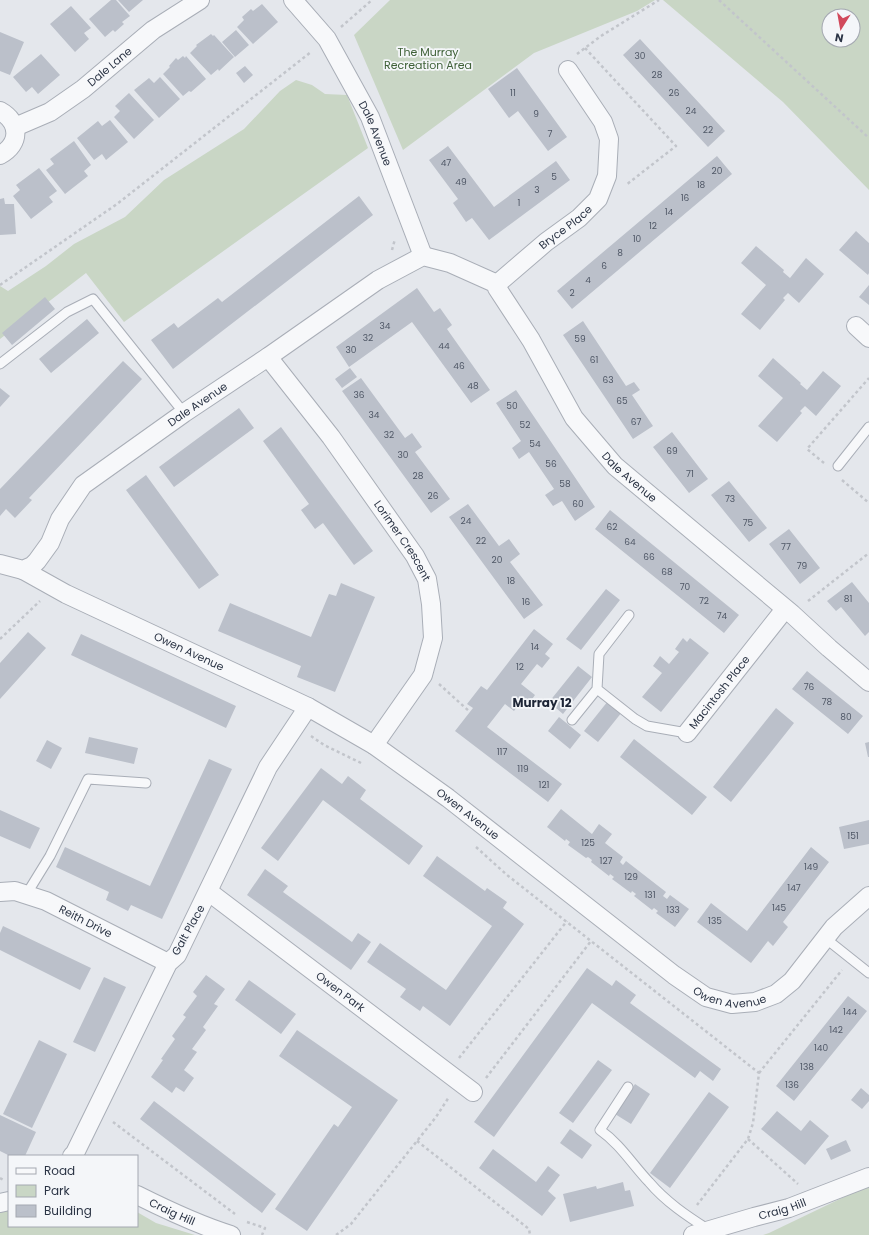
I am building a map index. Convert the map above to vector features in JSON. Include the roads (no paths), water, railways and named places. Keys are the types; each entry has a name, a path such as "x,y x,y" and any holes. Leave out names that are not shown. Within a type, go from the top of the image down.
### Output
{"street":[{"name":"Dale Lane","path":"15,127 50,112 83,88 153,30 200,0"},
{"name":"Dale Avenue","path":"23,570 32,566 38,561 50,543 60,519 83,485 184,413 268,357 378,280 423,256 370,117 327,39 293,0"},
{"name":"Bryce Place","path":"497,284 546,242 579,218 598,199 606,176 609,139 603,122 568,70"},
{"path":"0,111 12,120 15,127 13,143 8,150 0,155"},
{"path":"423,256 450,263 497,284"},
{"name":"Dale Avenue","path":"497,284 496,288 531,340 574,418 615,466 869,682"},
{"name":"Lorimer Crescent","path":"268,357 331,437 415,556 427,579 431,604 433,638 423,674 374,745"},
{"path":"0,564 23,570"},
{"name":"Owen Avenue","path":"23,570 60,591 308,706 374,745 448,798 674,975 706,997 732,1004 756,1002 776,994 792,981 834,927 869,896"},
{"name":"Macintosh Place","path":"687,733 788,612"},
{"name":"Galt Place","path":"76,1155 168,963 177,956 268,767 308,706"},
{"name":"Reith Drive","path":"0,892 16,891 46,902 168,963"},
{"name":"Owen Park","path":"209,892 460,1082"},
{"name":"Craig Hill","path":"693,1235 808,1202 869,1177"},
{"name":"Craig Hill","path":"138,1196 217,1231 231,1235"}],"lane":[{"path":"0,364 67,312 92,299 184,413"},
{"path":"838,466 869,427"},
{"path":"572,720 597,689 599,654 629,616"},
{"name":"Macintosh Place","path":"597,689 635,720 647,726 687,733"},
{"path":"26,895 50,856 88,779 146,783"},
{"path":"825,938 869,973"},
{"path":"628,1087 600,1130 612,1139 664,1199 688,1217 711,1231"}],"district":[{"name":"Murray 12","path":"542,702"}],"park label":[{"name":"The Murray Recreation Area","path":"428,58"}]}
